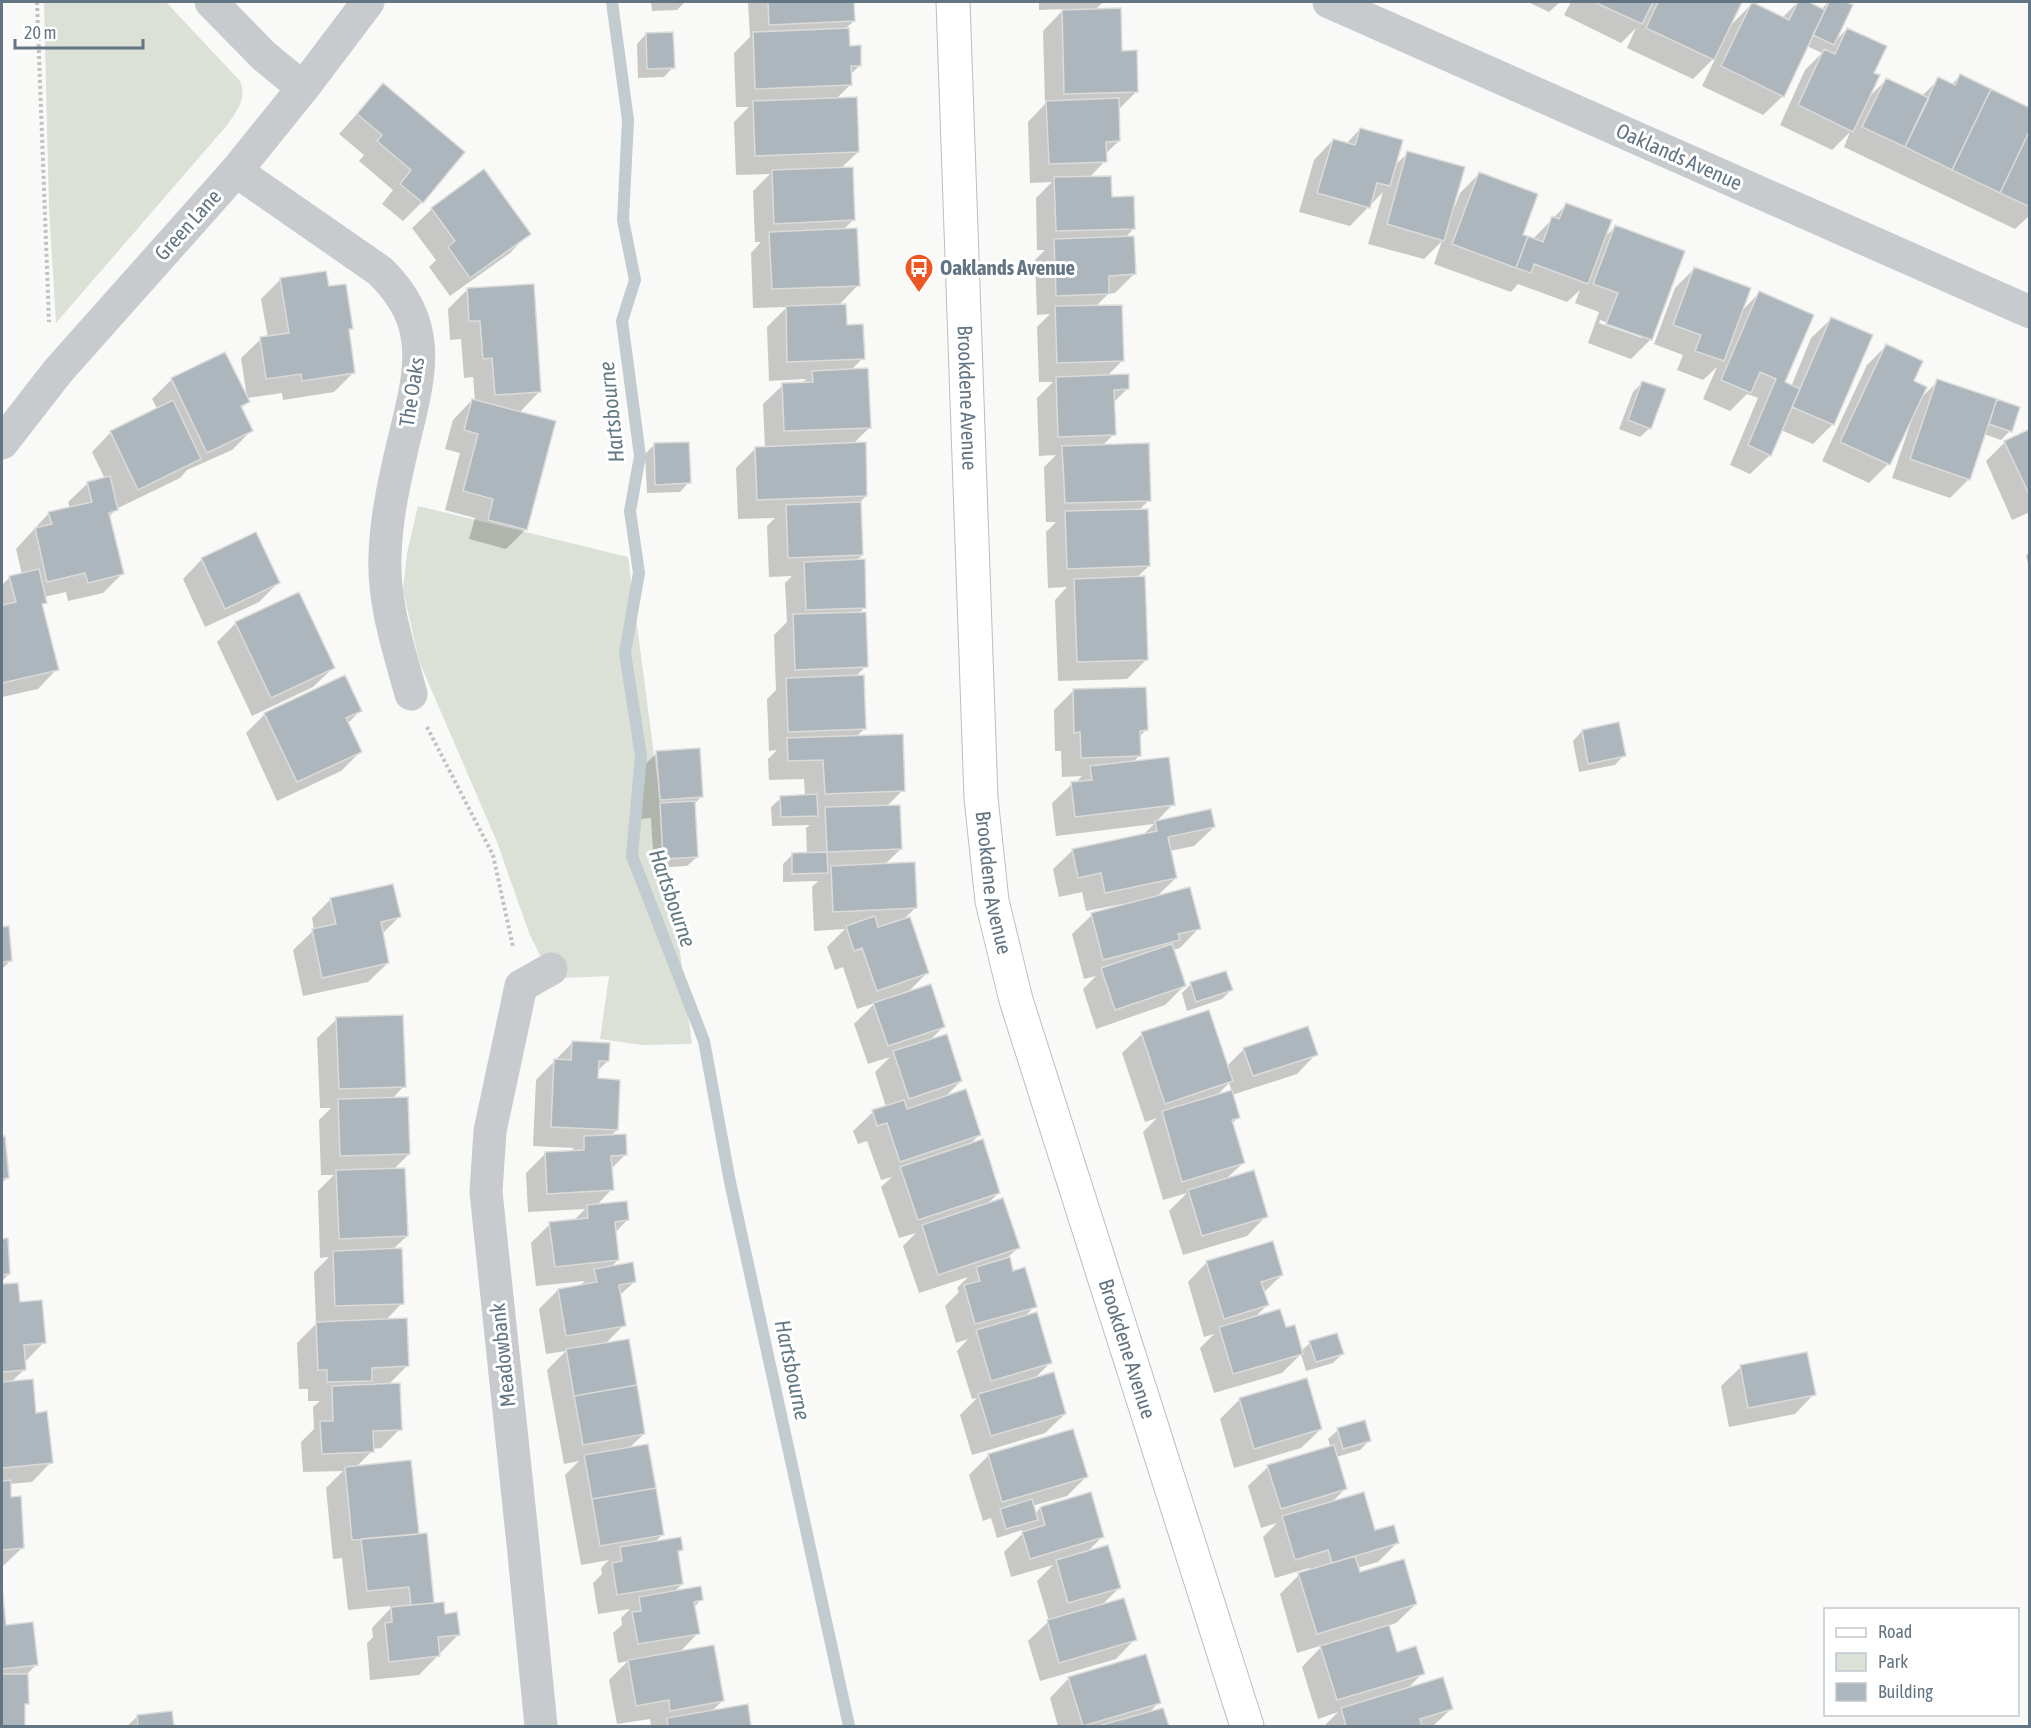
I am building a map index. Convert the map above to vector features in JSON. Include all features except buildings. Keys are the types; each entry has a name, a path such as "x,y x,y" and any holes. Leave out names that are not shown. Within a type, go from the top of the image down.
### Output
{"main road":[{"name":"Brookdene Avenue","path":"953,2 981,798 992,901 1016,1000 1247,1726"}],"street":[{"path":"210,2 264,56 303,88"},
{"name":"Green Lane","path":"2,443 73,355 236,171 368,2"},
{"name":"Oaklands Avenue","path":"1329,2 2030,312"},
{"name":"The Oaks","path":"236,171 380,271 396,286 410,310 416,327 420,366 386,528 384,559 394,633 411,694"},
{"path":"521,986 551,969"},
{"name":"Meadowbank","path":"521,986 490,1131 486,1192 541,1726"}],"path":[{"path":"37,2 49,332 73,355"},
{"path":"411,694 493,855 521,986"}],"green space":[{"path":"44,2 166,2 240,81 242,87 242,99 228,124 56,323 49,208"},
{"path":"418,506 628,557 692,1044 642,1045 600,1039 609,976 564,978 544,963 529,933 497,842 419,661 403,590 407,553"}],"waterway":[{"name":"Hartsbourne","path":"612,2 628,120 623,220 635,280 622,321 640,456 630,511 639,573 625,653 641,756 632,856 704,1041 730,1182 849,1726"}],"place":[{"name":"Oaklands Avenue","path":"919,294"}]}
